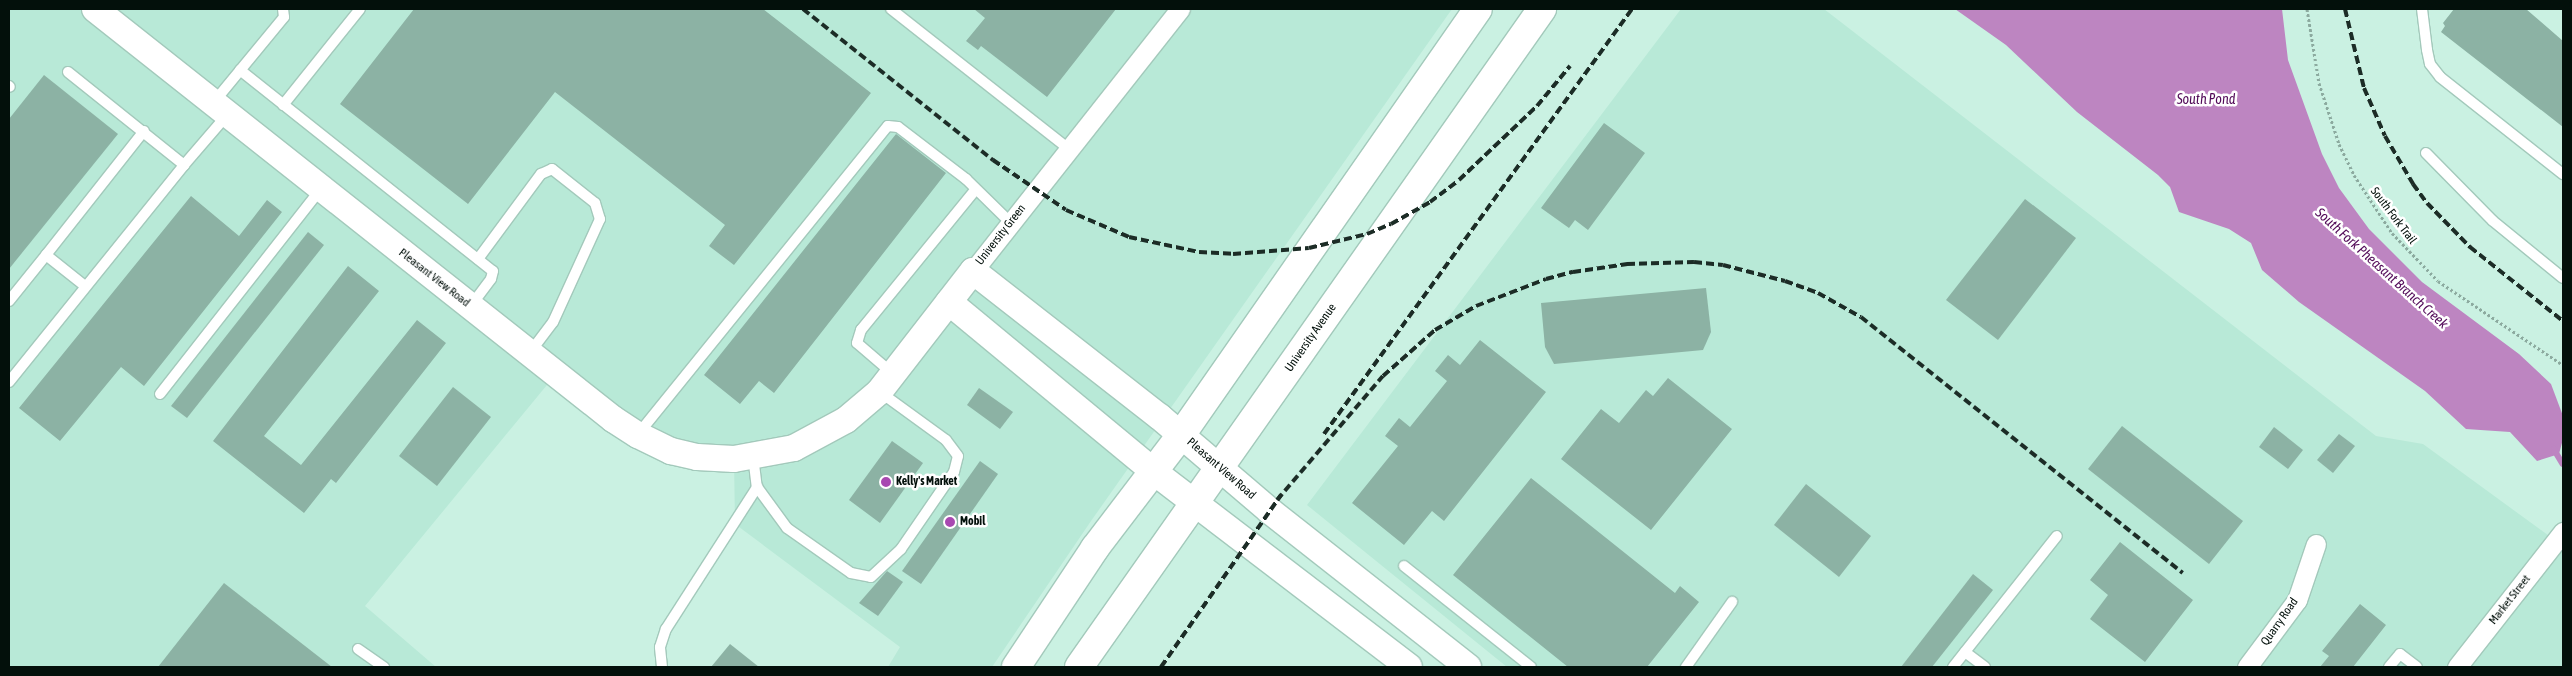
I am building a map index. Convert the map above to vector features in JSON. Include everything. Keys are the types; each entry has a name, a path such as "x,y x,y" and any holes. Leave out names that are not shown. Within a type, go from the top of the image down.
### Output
{"main road":[{"path":"1016,667 1095,548 1181,435 1478,9"},
{"name":"University Avenue","path":"1079,667 1542,9"}],"street":[{"name":"Pleasant View Road","path":"95,9 613,419 672,451 697,457 753,456 780,453 806,442"},
{"name":"University Green","path":"806,442 846,420 886,383 1180,9"},
{"name":"Pleasant View Road","path":"973,272 1181,435 1468,667"},
{"path":"949,302 1153,471 1409,667"},
{"name":"Market Street","path":"2457,667 2560,537"},
{"name":"Quarry Road","path":"2247,667 2297,600 2316,544"}],"lane":[{"path":"9,382 184,165 221,108 240,70 284,17 284,9"},
{"path":"283,104 360,9"},
{"path":"2422,9 2426,50 2430,64 2440,77 2563,174"},
{"path":"896,10 1069,149"},
{"path":"240,70 492,271 491,279 471,307"},
{"path":"68,72 144,131 184,165"},
{"path":"638,434 888,126 898,127 975,190 1011,223"},
{"path":"9,301 144,131"},
{"path":"2426,153 2494,221 2563,278"},
{"path":"478,259 541,174 552,169 595,204 600,219 553,322 530,353"},
{"path":"160,394 322,188"},
{"path":"753,456 757,487 787,528 851,574 871,577 877,574 901,549 949,480 958,456 946,440 886,383 857,343 861,330 975,190"},
{"path":"46,255 85,286"},
{"path":"662,667 660,647 666,629 757,487"},
{"path":"1953,667 2057,536"},
{"path":"1404,566 1532,667"},
{"path":"1686,667 1732,602"},
{"path":"358,649 384,667"},
{"path":"1965,652 1985,667"},
{"path":"2389,667 2400,654 2417,667"}],"path":[{"name":"South Fork Trail","path":"2307,9 2319,84 2339,144 2354,175 2392,233 2438,281 2563,365"}],"shaded area":[{"path":"9,9 1452,9 1091,521 992,667 888,667 900,647 735,524 734,459 697,457 556,374 365,606 436,667 9,667"},
{"path":"1681,9 1824,9 2376,436 2423,444 2556,541 2563,532 2563,667 1507,667 1307,505"}],"water":[{"name":"South Pond","path":"1955,9 2282,9 2288,60 2322,154 2339,188 2369,229 2422,282 2519,354 2551,384 2563,416 2563,439 2559,454 2537,461 2510,432 2466,429 2425,391 2299,302 2262,270 2251,243 2229,229 2179,212 2170,187 2158,175 2077,112 2006,45"}],"building":[{"path":"414,9 763,9 871,93 734,265 709,246 725,225 555,92 468,204 340,104"},
{"path":"974,9 1116,9 1047,97 981,46 978,50 966,41 985,18"},
{"path":"2454,9 2526,9 2563,41 2563,127 2441,32 2445,26 2443,23"},
{"path":"44,75 118,134 9,269 9,119"},
{"path":"1604,123 1645,153 1588,230 1575,220 1569,228 1541,208"},
{"path":"896,134 946,173 774,393 759,381 740,404 704,375"},
{"path":"191,196 239,236 267,200 282,212 144,386 121,367 60,441 19,408"},
{"path":"2025,199 2076,238 1998,340 1946,300"},
{"path":"308,232 324,245 187,418 171,406"},
{"path":"348,266 379,291 264,436 301,465 417,320 446,343 336,483 331,479 304,513 213,441"},
{"path":"1706,288 1711,332 1703,350 1554,364 1545,347 1541,303"},
{"path":"1480,340 1546,392 1444,521 1432,511 1404,545 1352,503 1398,446 1385,436 1399,418 1410,427 1447,381 1435,371 1448,355 1460,365"},
{"path":"1668,378 1732,429 1651,530 1561,459 1601,409 1619,423 1646,390 1653,396"},
{"path":"453,387 491,417 437,486 399,456"},
{"path":"979,388 1013,412 1000,429 967,405"},
{"path":"2122,426 2243,521 2209,564 2088,469"},
{"path":"2274,427 2303,450 2288,469 2259,447"},
{"path":"2339,434 2355,446 2333,473 2317,460"},
{"name":"Kelly's Market","path":"892,441 923,463 880,523 849,500"},
{"name":"Mobil","path":"980,461 998,474 921,584 902,571"},
{"path":"1531,478 1675,593 1680,586 1699,602 1647,667 1568,667 1453,575"},
{"path":"1806,484 1871,536 1839,577 1774,525"},
{"path":"2120,542 2193,600 2145,662 2090,619 2108,595 2090,580"},
{"path":"887,571 903,582 878,616 859,603"},
{"path":"1973,574 1993,590 1932,667 1901,667"},
{"path":"224,583 332,667 158,667"},
{"path":"2360,604 2386,625 2353,667 2320,667 2329,656 2322,651"},
{"path":"730,644 759,667 711,667"}],"waterway":[{"name":"South Fork Pheasant Branch Creek","path":"2554,449 2563,464"}],"railway":[{"path":"803,9 993,160 1066,210 1129,237 1199,252 1233,254 1309,248 1367,234 1391,224 1430,202 1459,180 1537,106 1570,66"},
{"path":"1324,434 1632,9"},
{"path":"2345,9 2364,88 2385,136 2413,184 2427,203 2470,247 2563,321"},
{"path":"1277,500 1383,376 1435,330 1476,306 1546,279 1573,272 1627,264 1694,262 1723,265 1785,281 1818,293 1861,317 2183,573"},
{"path":"1161,667 1281,495"}],"place":[{"name":"Kelly's Market","path":"886,482"},
{"name":"Mobil","path":"950,522"}]}
